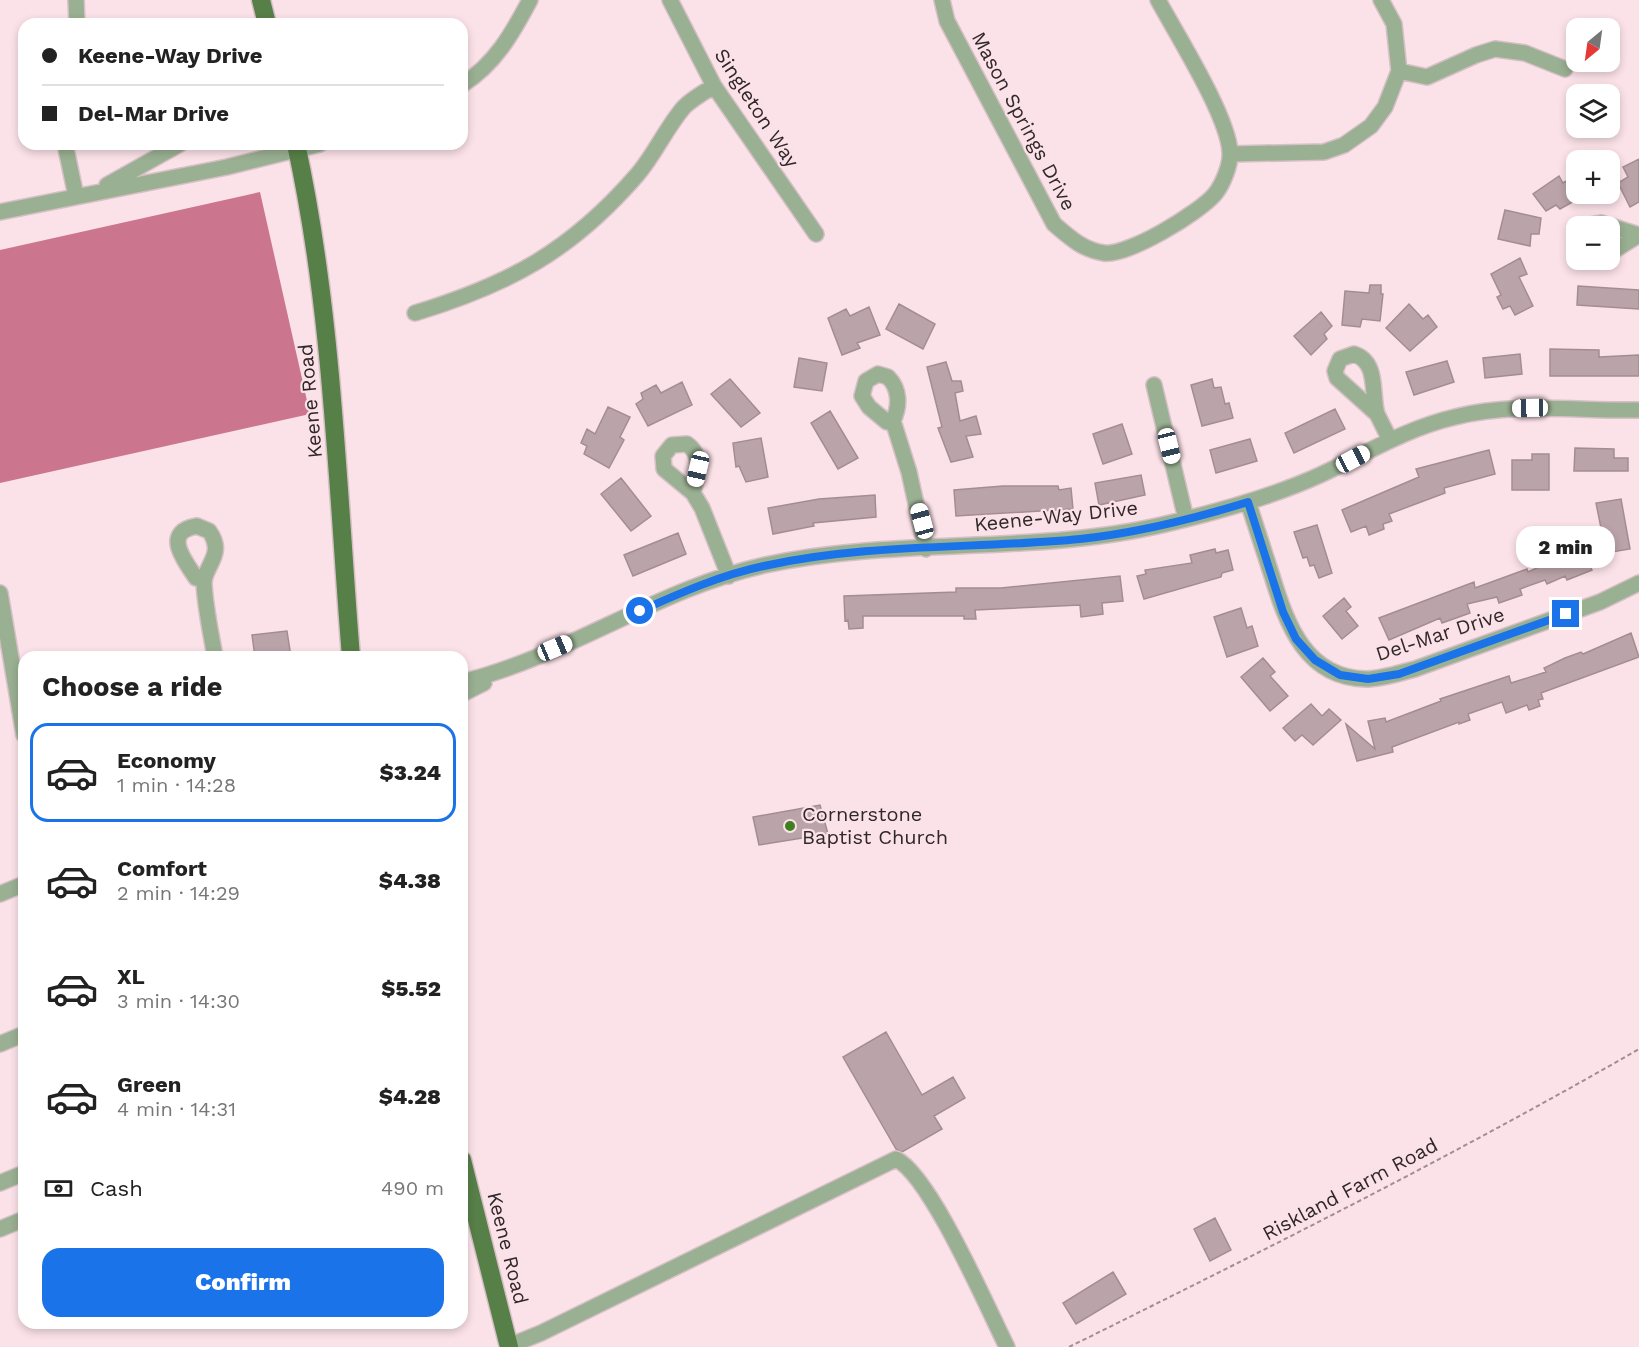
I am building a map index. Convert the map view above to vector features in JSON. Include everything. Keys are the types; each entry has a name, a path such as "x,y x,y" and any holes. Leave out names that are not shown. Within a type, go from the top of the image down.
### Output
{"main road":[{"path":"261,0 266,18"},
{"name":"Keene Road","path":"298,150 313,224 328,339 351,651"},
{"name":"Keene Road","path":"468,1184 509,1346"}],"street":[{"path":"76,0 77,18"},
{"path":"468,82 508,42 530,0"},
{"name":"Singleton Way","path":"670,0 714,86 816,234"},
{"name":"Mason Springs Drive","path":"942,0 947,21 1054,224 1079,245 1106,253 1126,250 1203,207 1216,192 1226,173 1231,154"},
{"path":"1158,0 1226,129 1231,154 1324,152 1344,145 1376,120 1385,106 1399,71 1394,24 1381,0"},
{"path":"1399,71 1427,77 1495,49 1525,53 1565,69"},
{"path":"415,313 495,285 558,250 610,206 652,157 685,107 714,86"},
{"path":"66,150 76,196"},
{"path":"92,193 169,150"},
{"path":"0,212 284,150"},
{"path":"1620,228 1639,235"},
{"path":"1620,247 1639,235"},
{"path":"1154,385 1186,519"},
{"name":"Keene-Way Drive","path":"468,680 512,666 672,597 763,566 814,557 1095,537 1186,519 1248,502 1318,476 1390,440 1438,422 1493,410 1639,410"},
{"path":"1377,414 1390,440"},
{"path":"893,421 917,501 926,549"},
{"path":"693,493 702,508 729,576"},
{"name":"Del-Mar Drive","path":"1248,502 1283,612 1296,639 1304,650 1326,669 1354,678 1384,677 1415,669 1600,602 1639,583"},
{"path":"204,579 214,651"},
{"path":"0,593 6,667 18,712"},
{"name":"Keene-Way Drive","path":"468,691 512,666"},
{"path":"0,894 18,886"},
{"path":"0,1044 18,1036"},
{"path":"509,1346 541,1333 896,1159 905,1163 928,1191 1007,1347"},
{"path":"0,1183 18,1176"},
{"path":"0,1229 18,1222"}],"path":[{"name":"Riskland Farm Road","path":"1069,1347 1503,1125 1639,1049"}],"shaded area":[{"path":"260,192 310,414 0,483 0,250"}],"building":[{"path":"1639,159 1639,202 1630,207 1620,187 1620,182 1628,177 1623,167"},
{"path":"1559,176 1563,183 1566,181 1566,204 1569,204 1560,209 1556,205 1546,211 1533,194"},
{"path":"1505,210 1541,218 1539,234 1531,234 1530,246 1498,239"},
{"path":"1520,258 1527,274 1519,277 1533,306 1515,315 1510,306 1503,309 1497,297 1501,295 1491,274"},
{"path":"1370,285 1381,285 1381,294 1383,294 1380,321 1362,319 1360,327 1342,325 1345,291 1369,293"},
{"path":"1578,286 1639,290 1639,309 1577,305"},
{"path":"899,304 935,324 923,349 886,329"},
{"path":"1409,304 1423,319 1428,315 1437,327 1410,351 1386,328"},
{"path":"869,307 880,335 857,343 860,348 842,355 828,318 846,309 850,316"},
{"path":"1321,312 1332,326 1324,334 1327,339 1311,355 1294,336"},
{"path":"1550,349 1599,350 1599,357 1639,355 1639,376 1550,376"},
{"path":"1520,354 1522,374 1485,378 1483,358"},
{"path":"799,358 827,363 822,391 794,387"},
{"path":"1447,361 1454,382 1414,395 1406,372"},
{"path":"946,362 952,381 961,381 963,391 955,393 960,421 976,416 981,434 966,436 973,457 951,462 938,428 942,427 927,367"},
{"path":"730,379 760,413 741,427 711,394"},
{"path":"1212,379 1214,388 1221,387 1225,404 1229,403 1233,418 1202,426 1191,385"},
{"path":"682,382 692,405 648,426 636,404 643,399 641,393 656,385 661,393"},
{"path":"608,407 630,417 620,437 624,440 609,468 584,454 587,446 581,443 587,429 595,434"},
{"path":"1335,409 1345,429 1294,453 1285,433"},
{"path":"830,411 858,458 838,469 811,423"},
{"path":"1122,424 1132,454 1103,464 1093,434"},
{"path":"761,438 768,477 746,482 739,466 736,467 733,443"},
{"path":"1250,439 1257,461 1216,473 1210,450"},
{"path":"1575,448 1614,449 1614,458 1628,458 1628,471 1574,471"},
{"path":"1489,450 1495,474 1444,488 1445,493 1389,514 1392,521 1383,524 1384,529 1369,535 1366,526 1351,532 1342,510 1419,477 1416,469"},
{"path":"1532,454 1549,454 1549,490 1512,490 1512,460 1532,460"},
{"path":"1141,475 1145,495 1099,505 1095,483"},
{"path":"621,478 651,516 631,531 601,494"},
{"path":"1003,486 1058,486 1059,490 1071,488 1073,509 956,516 954,490"},
{"path":"875,495 876,517 813,523 814,526 773,534 768,508 819,499"},
{"path":"1621,499 1630,549 1606,553 1596,503"},
{"path":"1317,525 1332,573 1319,578 1314,565 1310,566 1307,557 1303,558 1294,532"},
{"path":"678,533 686,554 633,576 624,555"},
{"path":"1565,544 1570,556 1583,550 1592,570 1567,580 1565,576 1547,584 1545,580 1520,589 1522,595 1499,603 1497,597 1467,604 1470,613 1442,623 1440,618 1389,640 1379,618 1474,582 1475,588 1527,569 1528,572 1559,558 1555,549"},
{"path":"1215,549 1216,553 1228,550 1233,570 1222,573 1221,577 1144,599 1137,576 1146,574 1145,570 1192,563 1190,555"},
{"path":"1120,576 1123,601 1102,603 1103,614 1081,617 1080,605 975,610 976,619 964,619 964,616 863,616 863,628 849,629 848,620 845,621 844,596 956,592 956,588 1001,588"},
{"path":"1344,598 1351,607 1346,611 1358,626 1342,639 1323,616"},
{"path":"1241,608 1247,628 1252,626 1258,646 1227,657 1214,617"},
{"path":"287,631 290,651 254,651 252,635"},
{"path":"1631,633 1639,657 1541,693 1543,699 1538,700 1540,706 1529,710 1527,705 1506,713 1502,702 1468,714 1470,720 1392,747 1393,752 1357,761 1346,724 1375,749 1368,721 1385,718 1386,722 1441,701 1440,699 1509,676 1511,683 1546,672 1544,668 1565,658 1581,652 1583,654"},
{"path":"1263,658 1275,672 1270,676 1288,696 1270,711 1241,677"},
{"path":"1311,704 1322,716 1329,709 1341,720 1313,745 1302,735 1295,741 1283,728"},
{"name":"Cornerstone Baptist Church","path":"820,805 828,834 759,845 753,817"},
{"path":"886,1032 922,1095 953,1077 965,1098 934,1116 942,1129 902,1152 896,1149 843,1057"},
{"path":"1215,1218 1231,1250 1210,1261 1194,1229"},
{"path":"1113,1272 1126,1294 1076,1324 1063,1303"}],"place":[{"name":"Cornerstone Baptist Church","path":"790,826"}],"route":[{"path":"640,611 724,577 783,562 880,551 1095,537 1170,524 1248,502 1289,626 1304,650 1326,669 1340,675 1368,679 1399,674 1566,614"}]}
